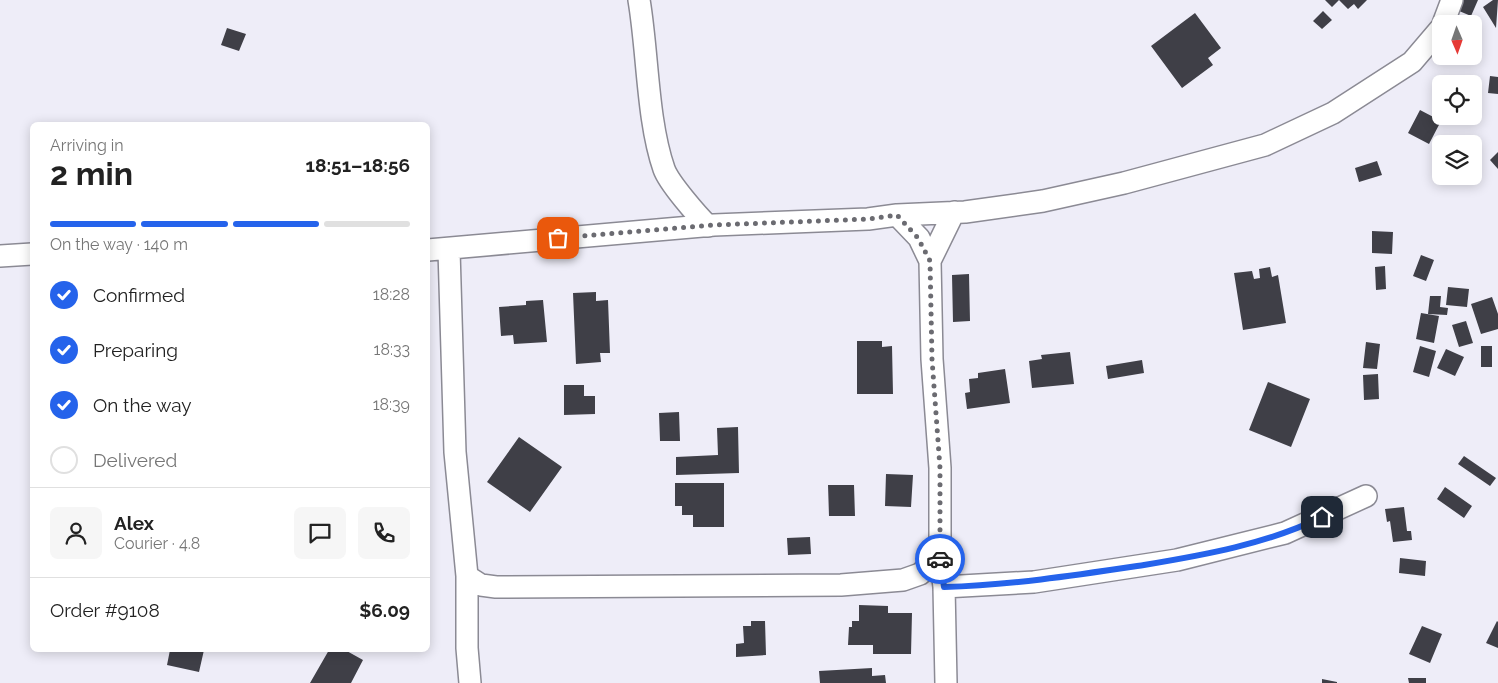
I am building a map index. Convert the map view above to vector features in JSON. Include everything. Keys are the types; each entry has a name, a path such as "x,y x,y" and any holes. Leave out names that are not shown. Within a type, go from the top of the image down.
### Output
{"street":[{"path":"639,0 656,136 665,172 694,212 708,226"},
{"path":"1446,15 1452,0"},
{"path":"430,250 449,250 708,226 868,219 897,215 954,212 1043,201 1124,183 1265,145 1332,113 1412,62 1432,39"},
{"path":"930,261 954,212"},
{"path":"897,215 918,238 930,261 932,359 940,468 940,556 944,593 946,683"},
{"path":"449,250 455,452 468,576 467,648 470,683"},
{"path":"0,256 30,254"},
{"path":"910,578 944,593 1034,582 1177,560 1285,533 1366,496"},
{"path":"468,576 481,584 496,587 841,584 903,580 920,574 940,556"}],"building":[{"path":"1325,0 1339,0 1332,7"},
{"path":"1339,0 1367,0 1358,9 1354,4 1348,9"},
{"path":"1455,0 1478,0 1471,15 1452,8"},
{"path":"1493,0 1498,0 1496,28 1483,7"},
{"path":"1323,11 1332,20 1322,29 1313,21"},
{"path":"1195,13 1221,48 1208,58 1213,65 1182,88 1151,46"},
{"path":"227,28 246,34 239,51 221,45"},
{"path":"1490,76 1498,77 1498,94 1488,93"},
{"path":"1420,110 1432,116 1432,125 1439,125 1432,135 1429,144 1408,133"},
{"path":"1498,152 1498,169 1490,160"},
{"path":"1377,161 1382,175 1359,182 1355,168"},
{"path":"1372,231 1393,232 1392,254 1372,253"},
{"path":"1421,255 1434,260 1426,281 1413,276"},
{"path":"1385,266 1386,289 1376,290 1375,267"},
{"path":"1270,267 1272,277 1278,275 1286,323 1243,330 1234,273 1252,271 1254,279 1260,278 1259,269"},
{"path":"969,274 970,321 953,322 952,275"},
{"path":"1448,287 1469,289 1467,307 1446,305"},
{"path":"596,292 596,301 608,300 610,353 600,353 601,362 576,364 573,293"},
{"path":"1430,296 1441,296 1440,307 1448,308 1447,315 1428,314"},
{"path":"1492,297 1498,314 1498,329 1481,334 1471,304"},
{"path":"543,300 547,342 514,344 513,335 501,336 499,307 526,305 526,301"},
{"path":"1421,313 1439,316 1434,343 1416,339"},
{"path":"1466,321 1473,343 1459,347 1452,325"},
{"path":"857,341 882,341 882,347 892,346 893,394 857,394"},
{"path":"1366,342 1380,344 1377,369 1363,368"},
{"path":"1420,346 1436,351 1429,377 1413,372"},
{"path":"1481,346 1492,346 1492,367 1481,367"},
{"path":"1446,349 1464,357 1455,376 1437,368"},
{"path":"1070,352 1074,384 1032,388 1029,361 1042,359 1041,355"},
{"path":"1142,360 1144,373 1108,379 1106,366"},
{"path":"1005,369 1010,403 967,409 965,393 970,392 969,379 978,378 978,373"},
{"path":"1378,374 1379,399 1364,400 1363,375"},
{"path":"1268,382 1310,399 1291,447 1249,430"},
{"path":"564,385 584,385 584,396 595,396 595,414 564,415"},
{"path":"679,412 680,441 660,441 659,413"},
{"path":"738,427 739,473 676,475 676,457 718,455 717,428"},
{"path":"519,437 562,467 530,512 487,482"},
{"path":"1464,456 1496,478 1490,486 1458,464"},
{"path":"886,474 913,475 911,507 885,506"},
{"path":"675,483 724,483 724,527 693,527 693,515 682,515 682,506 675,506"},
{"path":"828,485 854,485 855,516 829,516"},
{"path":"1445,487 1472,506 1464,518 1437,499"},
{"path":"1404,507 1407,531 1411,531 1412,540 1393,542 1390,521 1387,522 1385,509"},
{"path":"810,537 811,554 788,555 787,538"},
{"path":"1400,558 1426,561 1425,576 1399,573"},
{"path":"859,605 888,606 888,613 912,613 911,654 873,654 873,645 848,645 849,627 852,627 852,621 859,621"},
{"path":"751,621 765,621 766,655 736,657 736,644 744,643 743,626 751,626"},
{"path":"1498,622 1498,648 1486,643"},
{"path":"1422,626 1442,634 1430,663 1409,654"},
{"path":"170,652 204,652 199,672 167,665"},
{"path":"328,652 349,652 363,660 351,683 310,683"},
{"path":"872,668 872,676 885,675 886,683 820,683 819,671"},
{"path":"1408,678 1426,678 1426,683 1409,683"},
{"path":"1322,679 1337,682 1337,683 1322,683"}],"way so far":[{"path":"558,238 714,225 868,219 897,215 918,238 930,261 932,359 940,468 940,559"}],"route":[{"path":"940,559 944,587 1034,582 1177,560 1252,543 1285,533 1322,517"}]}
